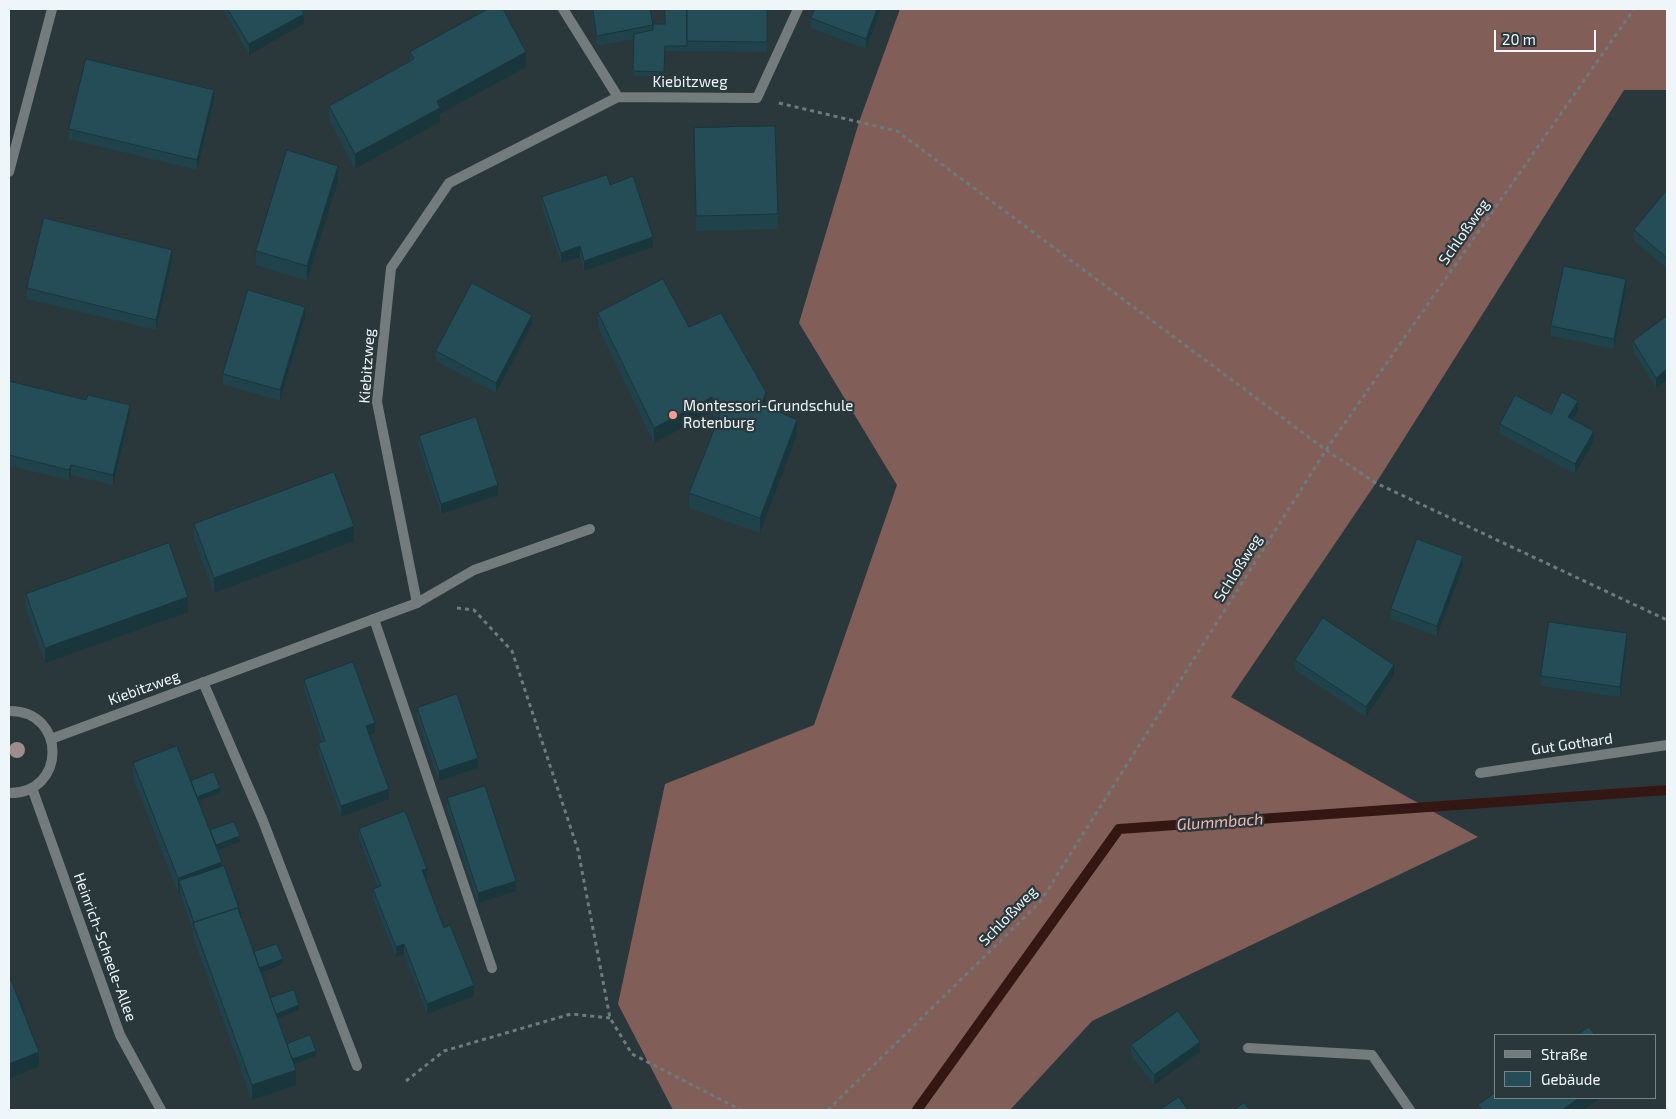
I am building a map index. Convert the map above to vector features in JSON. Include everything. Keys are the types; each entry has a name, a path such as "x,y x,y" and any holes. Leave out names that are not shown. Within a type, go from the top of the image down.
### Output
{"street":[{"path":"9,172 52,9"},
{"path":"563,9 618,97"},
{"path":"757,98 798,9"},
{"name":"Kiebitzweg","path":"51,739 417,603 377,402 391,268 449,183 618,97 757,98"},
{"path":"417,603 474,570 590,529"},
{"path":"374,619 492,968"},
{"path":"203,682 263,821 357,1066"},
{"path":"9,711 30,715 44,726 51,739 53,751 51,766 43,779 32,788 18,793 9,793"},
{"name":"Gut Gothard","path":"1480,773 1667,745"},
{"name":"Heinrich-Scheele-Allee","path":"32,788 120,1034 161,1110"},
{"path":"1248,1048 1372,1054 1410,1110"}],"path":[{"name":"Schloßweg","path":"828,1110 1040,902 1326,450 1634,9"},
{"path":"757,98 897,131 1326,450 1376,484 1667,620"},
{"path":"455,608 474,610 512,651 578,850 610,1018 632,1054 741,1110"},
{"path":"406,1081 444,1051 571,1014 610,1018"}],"shaded area":[{"path":"900,9 1667,9 1667,90 1624,90 1376,483 1231,697 1478,837 1092,1021 1010,1110 673,1110 618,1004 665,784 814,725 897,485 799,323 859,122"}],"building":[{"path":"228,9 301,9 304,14 249,44"},
{"path":"488,9 503,9 526,52 437,101 440,108 355,154 329,106 414,59 410,52"},
{"path":"593,9 650,9 653,25 597,36"},
{"path":"665,9 687,9 687,46 665,46 664,72 633,71 634,34 653,30 653,24 665,24"},
{"path":"687,9 767,9 767,42 687,41"},
{"path":"815,9 877,9 866,39 811,18"},
{"path":"86,59 214,90 197,160 69,129"},
{"path":"775,126 778,214 696,216 694,128"},
{"path":"287,150 338,166 307,266 256,251"},
{"path":"607,175 610,185 633,176 653,237 584,261 580,246 561,253 542,197"},
{"path":"1667,190 1667,258 1634,230"},
{"path":"44,218 172,250 156,320 27,288"},
{"path":"1564,266 1626,279 1614,339 1551,326"},
{"name":"Montessori-Grundschule Rotenburg","path":"663,279 689,327 721,313 766,392 762,404 797,420 760,518 689,493 720,415 712,397 654,428 598,313"},
{"path":"472,283 532,315 496,383 436,351"},
{"path":"248,290 305,307 280,390 223,374"},
{"path":"1667,316 1667,369 1656,378 1633,341"},
{"path":"9,381 86,400 88,395 130,405 113,475 71,465 69,470 9,455"},
{"path":"1562,392 1578,401 1568,417 1594,431 1575,464 1500,424 1515,395 1551,414"},
{"path":"476,417 498,485 441,504 419,436"},
{"path":"334,472 354,526 214,578 194,524"},
{"path":"1417,539 1463,556 1437,626 1391,609"},
{"path":"169,543 188,597 45,648 26,594"},
{"path":"1323,618 1394,665 1366,707 1295,660"},
{"path":"1549,622 1627,633 1620,687 1541,676"},
{"path":"353,662 375,723 366,726 389,789 341,806 318,743 325,741 304,680"},
{"path":"457,694 478,758 439,771 417,708"},
{"path":"177,746 222,862 178,878 133,763"},
{"path":"214,772 220,788 197,797 191,781"},
{"path":"485,786 516,881 478,893 447,798"},
{"path":"405,811 427,869 422,870 444,928 450,925 474,985 427,1004 404,944 396,947 373,889 381,886 359,829"},
{"path":"234,822 240,836 216,845 210,830"},
{"path":"224,866 242,917 238,908 194,922 179,881"},
{"path":"238,908 296,1070 252,1085 193,923"},
{"path":"277,944 283,959 259,968 254,952"},
{"path":"9,975 39,1052 9,1064"},
{"path":"294,990 299,1005 276,1014 270,998"},
{"path":"1178,1011 1200,1042 1154,1075 1131,1045"},
{"path":"1589,1027 1594,1034 1578,1034"},
{"path":"310,1035 316,1051 292,1059 287,1044"},
{"path":"1494,1094 1494,1099 1578,1099 1562,1110 1482,1110 1478,1105"},
{"path":"1179,1097 1188,1110 1160,1110"},
{"path":"1244,1103 1250,1110 1234,1110"}],"waterway":[{"name":"Glummbach","path":"917,1110 1119,829 1667,790"}],"place":[{"name":"Montessori-Grundschule Rotenburg","path":"673,415"}]}
